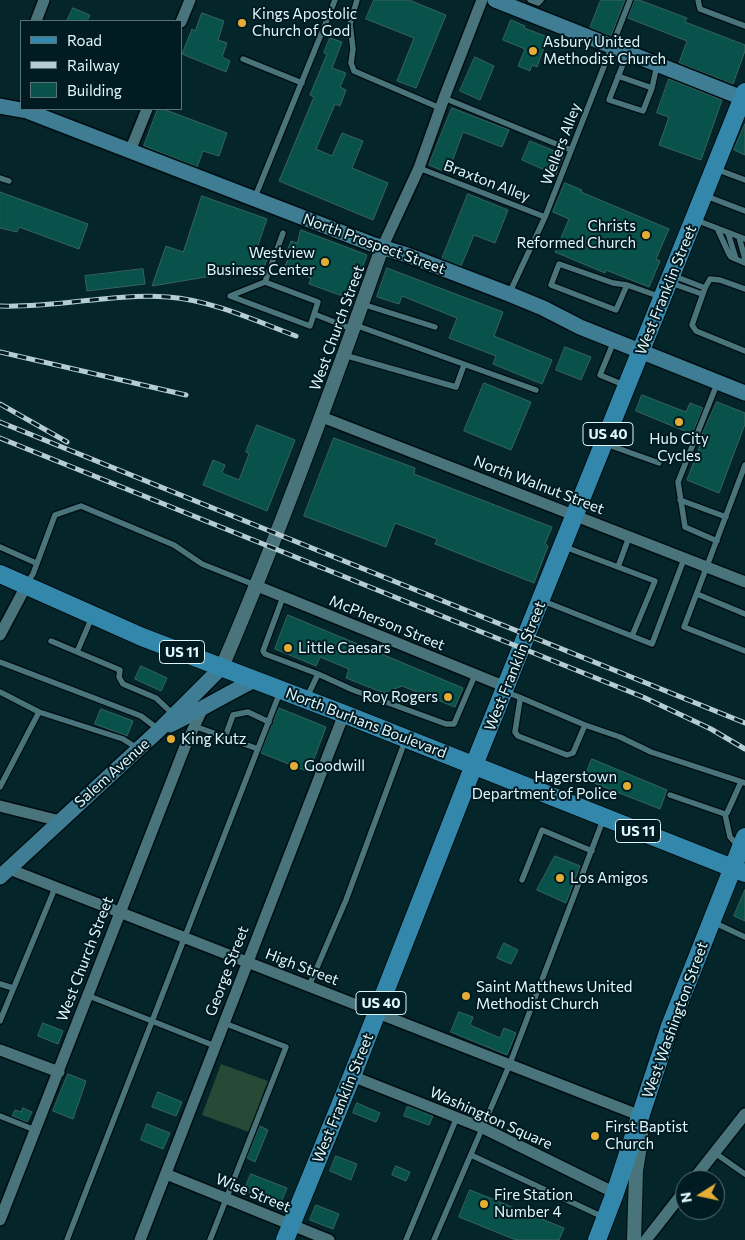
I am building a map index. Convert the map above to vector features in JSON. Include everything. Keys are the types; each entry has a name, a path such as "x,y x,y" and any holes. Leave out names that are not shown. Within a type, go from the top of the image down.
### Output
{"main road":[{"path":"494,0 744,96"},
{"name":"West Franklin Street","path":"288,1232 352,1076 474,765 510,692 541,601 744,96"},
{"name":"North Prospect Street","path":"0,106 20,110"},
{"name":"North Prospect Street","path":"22,110 382,248 408,255 509,294 614,341 745,393"},
{"name":"North Burhans Boulevard","path":"0,575 142,637 406,738 739,871"},
{"name":"Salem Avenue","path":"4,873 159,730 222,667"},
{"path":"159,730 202,710 225,694 255,680"},
{"name":"West Washington Street","path":"641,1116 670,1026 711,921 739,871 743,843"},
{"path":"597,1240 641,1116"}],"street":[{"path":"36,20 44,0"},
{"path":"182,20 190,0"},
{"name":"West Church Street","path":"222,667 257,586 322,417 382,248 419,168 482,0"},
{"path":"130,151 147,110"},
{"name":"North Walnut Street","path":"322,417 745,582"},
{"path":"0,636 26,586"},
{"name":"McPherson Street","path":"257,586 475,675 510,692"},
{"name":"West Church Street","path":"0,1220 5,1192 36,1130 120,912 202,710"},
{"name":"George Street","path":"140,1240 246,962 344,714"},
{"path":"0,806 60,821"},
{"name":"High Street","path":"4,873 55,888 120,912 509,1066 641,1116"},
{"path":"0,1050 59,1072"},
{"name":"Washington Square","path":"352,1076 483,1128 615,1192"},
{"path":"701,1170 745,1114"},
{"name":"West Washington Street","path":"634,1240 636,1172 641,1116"},
{"name":"Wise Street","path":"166,1174 226,1198 288,1232 329,1240"},
{"path":"646,1240 675,1203"}],"lane":[{"path":"255,199 335,0"},
{"path":"357,0 350,24 353,49 351,63 354,71 571,150"},
{"path":"530,0 538,4 541,0"},
{"name":"Wellers Alley","path":"509,294 545,217 630,0"},
{"path":"698,0 700,9 745,26"},
{"path":"628,52 609,100 643,111 652,88 657,64"},
{"path":"243,59 302,83"},
{"path":"618,76 652,88"},
{"name":"Braxton Alley","path":"419,168 545,217"},
{"path":"714,169 745,180"},
{"path":"0,178 9,181"},
{"path":"704,195 745,211"},
{"path":"695,220 716,228 728,233 742,238 745,261 736,259 729,254 722,235 716,228"},
{"path":"265,282 283,233"},
{"path":"728,233 736,259"},
{"path":"627,285 616,310 551,284 559,264 613,283 668,285 703,291"},
{"path":"745,289 720,280 710,279 703,291 692,325 696,330 745,351"},
{"path":"265,282 318,302 314,314 310,326 230,296 265,282"},
{"path":"362,304 435,327"},
{"path":"314,314 536,390"},
{"path":"614,341 600,375 627,386"},
{"path":"344,355 456,386 464,365"},
{"path":"717,541 685,527 678,482 718,382"},
{"path":"604,443 659,462"},
{"path":"745,465 684,627 745,651"},
{"path":"680,500 726,517"},
{"path":"26,586 33,574 55,515 81,506 174,545 202,564 257,586"},
{"path":"618,567 629,537"},
{"path":"563,546 654,581 632,636"},
{"path":"0,548 36,563"},
{"path":"541,601 652,644 684,559"},
{"path":"697,594 745,614"},
{"path":"283,597 263,651 265,654 318,674 353,690 446,724 454,724 475,675"},
{"path":"77,652 92,616"},
{"path":"51,641 120,670 119,677 123,684 156,698 174,715"},
{"path":"0,662 141,716 159,730"},
{"path":"305,700 318,674"},
{"path":"67,1240 281,690"},
{"path":"0,692 39,712 123,739 138,749"},
{"path":"510,692 520,703 515,732 518,736 567,755 573,753 585,724"},
{"path":"510,692 652,752 743,782 725,814"},
{"path":"0,786 39,712"},
{"path":"225,737 232,715 248,712 269,722"},
{"path":"194,726 258,749"},
{"path":"310,986 346,900 406,738"},
{"path":"670,795 725,814"},
{"path":"725,814 730,837 743,843"},
{"path":"434,1240 509,1066 604,818"},
{"path":"522,880 542,830 592,851"},
{"path":"0,1021 55,888"},
{"path":"711,921 745,938"},
{"path":"0,984 14,988"},
{"path":"89,996 215,1046"},
{"path":"210,1240 286,1047 224,1023"},
{"path":"0,1116 36,1130"},
{"path":"406,1240 457,1117"},
{"path":"714,1153 745,1174"},
{"path":"471,1156 605,1219"}],"green space":[{"path":"221,1064 268,1081 249,1132 202,1115"}],"building":[{"path":"374,0 409,0 446,15 416,88 397,81 414,38 366,19"},
{"path":"601,0 625,0 611,36 590,28"},
{"path":"635,0 687,18 685,22 745,45 745,51 733,84 679,63 687,41 628,18"},
{"path":"73,8 90,15 88,20 67,20"},
{"path":"202,13 224,21 218,40 227,43 222,57 230,61 226,72 182,54 192,29 195,31"},
{"path":"511,20 525,26 524,28 548,37 537,67 532,65 530,71 518,66 525,49 503,40"},
{"path":"330,38 342,42 332,68 346,73 340,87 346,90 340,106 335,104 316,149 332,156 342,133 363,141 352,168 388,183 373,220 279,181 314,97 310,95 327,54 324,53"},
{"path":"475,57 494,66 480,100 460,91"},
{"path":"669,79 722,100 701,160 659,145 669,117 657,113"},
{"path":"452,108 509,130 502,147 463,132 448,173 429,165"},
{"path":"158,110 166,110 227,133 219,156 203,151 197,167 144,146"},
{"path":"745,124 745,155 734,150"},
{"path":"530,141 564,155 556,175 522,160"},
{"path":"565,183 582,190 581,192 669,229 656,259 660,261 649,287 606,270 605,273 555,252 569,219 553,212"},
{"path":"0,192 88,224 79,249 19,227 17,232 0,228"},
{"path":"468,194 508,210 495,243 474,235 461,266 442,259"},
{"path":"202,196 267,219 257,248 269,253 264,268 225,271 224,274 152,286 166,246 183,252"},
{"name":"Westview Business Center","path":"301,230 367,255 351,299 309,284 311,278 284,269 290,253 287,252 291,241 297,243"},
{"path":"387,268 503,312 494,336 552,360 542,384 493,364 496,356 449,338 457,318 402,296 399,304 377,297"},
{"path":"143,269 145,284 87,291 85,276"},
{"path":"565,347 591,357 581,380 556,370"},
{"path":"484,383 531,402 511,450 464,431"},
{"name":"Hub City Cycles","path":"642,395 686,412 690,403 703,408 692,434 636,411"},
{"path":"717,402 745,413 745,424 719,493 687,480 703,438 701,437"},
{"path":"257,425 295,440 267,511 203,485 213,460 225,465 222,473 239,480 249,454 246,452"},
{"path":"334,438 415,468 414,474 552,527 545,544 548,546 534,583 435,544 437,539 395,523 386,547 304,516"},
{"path":"288,615 463,688 455,707 402,686 384,693 346,678 349,669 320,657 316,666 275,649"},
{"path":"141,666 167,678 161,691 135,679"},
{"path":"279,708 326,727 309,772 261,753"},
{"path":"101,709 133,721 127,736 95,724"},
{"path":"592,759 667,790 660,809 584,779"},
{"name":"Los Amigos","path":"555,856 580,866 566,903 537,890"},
{"path":"745,890 745,921 734,916"},
{"path":"504,943 518,950 511,964 497,958"},
{"path":"459,1012 473,1017 470,1025 500,1038 504,1028 516,1033 507,1055 451,1032"},
{"path":"43,1023 63,1031 58,1044 38,1036"},
{"path":"68,1074 86,1081 73,1119 53,1111"},
{"path":"158,1092 182,1102 176,1116 152,1107"},
{"path":"357,1103 380,1113 376,1122 353,1113"},
{"path":"408,1106 433,1116 429,1125 404,1116"},
{"path":"23,1108 32,1112 27,1122 12,1116 15,1110 21,1112"},
{"path":"147,1124 170,1133 163,1149 141,1140"},
{"path":"260,1126 268,1130 255,1162 247,1158"},
{"path":"336,1156 357,1164 351,1180 330,1171"},
{"path":"396,1166 410,1172 406,1181 392,1175"},
{"path":"251,1174 287,1188 280,1205 244,1191"},
{"name":"Fire Station Number 4","path":"470,1190 564,1228 559,1240 516,1240 459,1217"},
{"path":"316,1205 339,1214 333,1229 310,1220"}],"railway":[{"path":"0,306 42,305 126,297 168,297 201,302 296,336"},
{"path":"0,352 186,395"},
{"path":"0,404 67,442"},
{"path":"0,422 745,723"},
{"path":"0,438 643,697 711,729 745,749"}],"place":[{"name":"Kings Apostolic Church of God","path":"242,23"},
{"name":"Asbury United Methodist Church","path":"533,51"},
{"name":"Christs Reformed Church","path":"646,235"},
{"name":"Westview Business Center","path":"325,262"},
{"name":"Hub City Cycles","path":"679,422"},
{"name":"Little Caesars","path":"288,648"},
{"name":"Roy Rogers","path":"448,697"},
{"name":"King Kutz","path":"171,739"},
{"name":"Goodwill","path":"294,766"},
{"name":"Hagerstown Department of Police","path":"627,786"},
{"name":"Los Amigos","path":"560,878"},
{"name":"Saint Matthews United Methodist Church","path":"466,996"},
{"name":"First Baptist Church","path":"595,1136"},
{"name":"Fire Station Number 4","path":"484,1204"}]}
